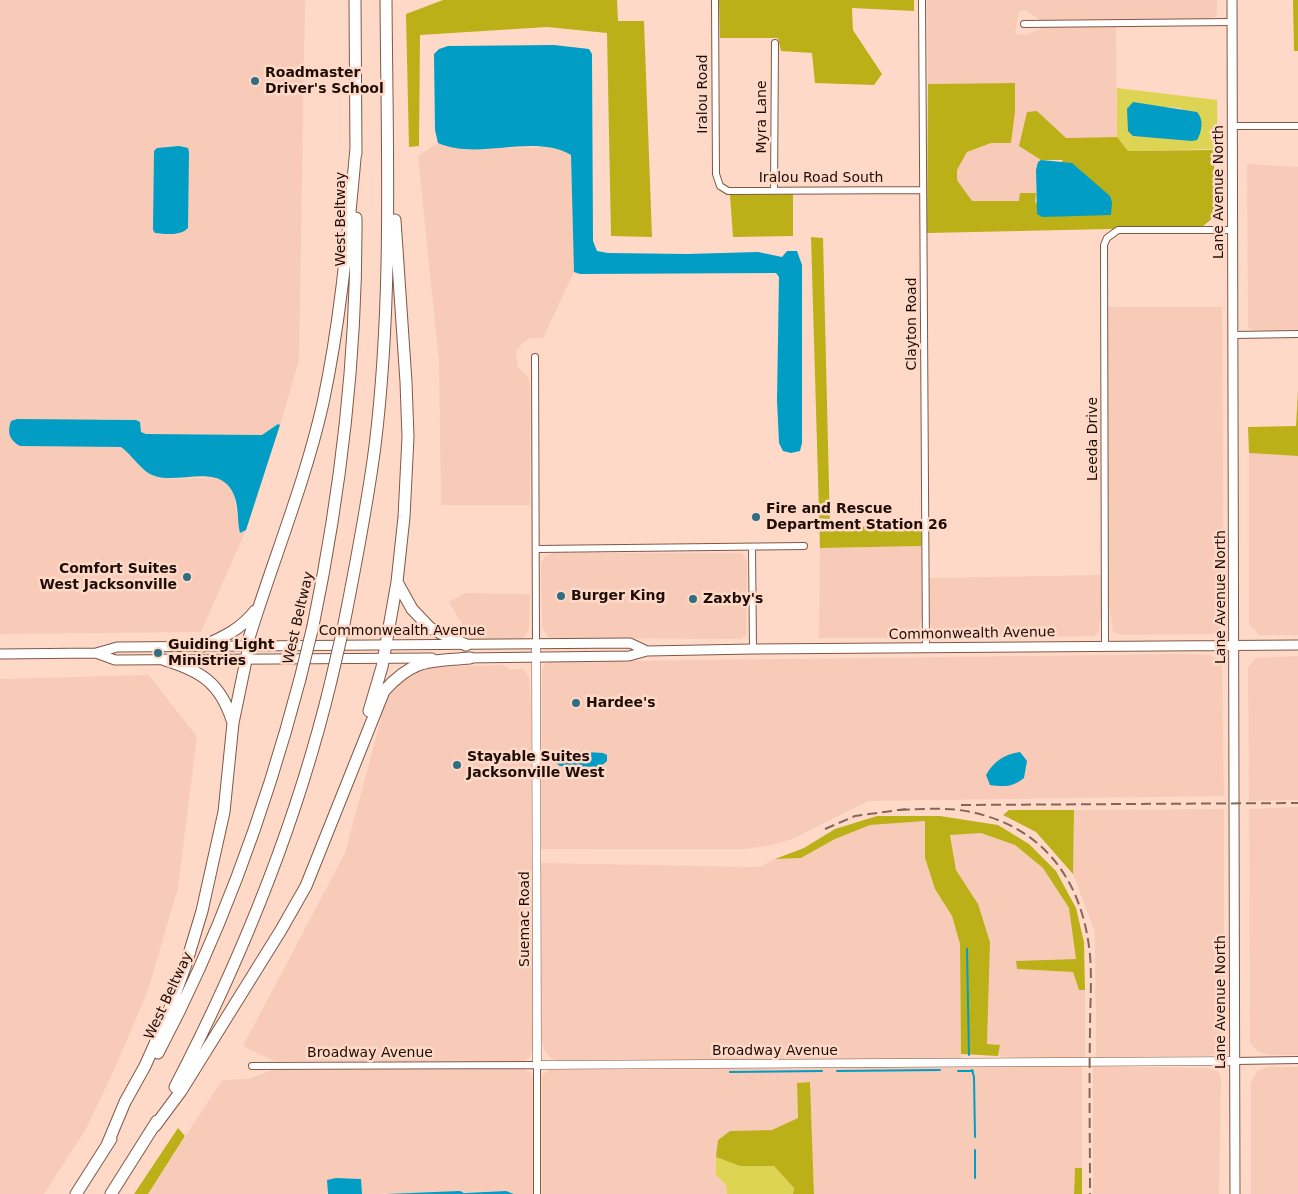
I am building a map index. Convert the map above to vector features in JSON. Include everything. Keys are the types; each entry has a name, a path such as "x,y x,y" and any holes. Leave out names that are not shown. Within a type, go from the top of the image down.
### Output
{"highway":[{"name":"West Beltway","path":"76,1194 107,1145 166,1038 225,909 278,760 313,626 336,508 350,391 356,290 355,0"},
{"path":"111,1194 154,1126 203,1033 257,909 293,811 331,681 343,629 367,509 378,410 385,308 386,0"},
{"path":"342,796 379,679 384,645 391,625 406,491 408,410 395,225 393,157 387,123"},
{"path":"107,1145 125,1102 145,1066 166,1019 186,964 217,847 229,777 232,723 249,646 249,638 307,463 323,404 342,304 356,148"},
{"path":"397,582 412,609 425,623 446,637 466,644"},
{"path":"203,646 223,638 245,623 260,603"},
{"path":"154,1126 181,1090 281,930 306,886 384,691 399,674 409,667 425,662 470,658"},
{"path":"165,660 196,671 216,688 227,704 232,723"}],"main road":[{"name":"Lane Avenue North","path":"1232,0 1235,1194"},
{"name":"Commonwealth Avenue","path":"0,654 96,653 117,647 630,643 647,651"},
{"name":"Commonwealth Avenue","path":"96,653 115,660 246,660 629,656 647,651 752,649 1298,645"}],"street":[{"name":"Iralou Road","path":"715,0 716,174 720,186"},
{"name":"Clayton Road","path":"922,0 926,648"},
{"path":"1024,24 1232,22"},
{"name":"Myra Lane","path":"774,191 775,44"},
{"path":"1233,126 1298,126"},
{"name":"Iralou Road South","path":"720,186 728,191 924,190"},
{"name":"Leeda Drive","path":"1106,646 1104,244 1112,233 1118,230 1233,230"},
{"path":"1233,335 1298,334"},
{"path":"535,357 536,644"},
{"path":"536,549 804,546"},
{"path":"752,547 752,649"},
{"name":"Suemac Road","path":"536,644 538,1194"},
{"name":"Broadway Avenue","path":"252,1066 1298,1060"}],"shaded area":[{"path":"0,0 305,0 299,360 280,425 278,424 262,435 146,434 141,432 140,422 136,420 100,419 20,446 121,447 153,476 172,479 216,477 226,482 234,495 240,533 246,530 201,632 0,634"},
{"path":"443,0 617,0 618,21 644,21 652,237 611,236 607,33 547,27 420,35 419,146 409,147 406,14"},
{"path":"719,0 914,0 914,11 852,8 853,30 882,74 874,85 815,83 812,53 781,51 778,38 720,38"},
{"path":"927,0 1217,0 1217,14 1215,17 1201,19 1040,20 1025,10 1019,12 1015,34 1028,35 1043,27 1116,27 1117,137 1066,138 1037,112 1019,146 1041,160 1038,162 1036,170 1036,193 1020,194 1020,201 972,201 957,180 957,170 967,152 991,143 1011,143 1015,112 1015,83 928,84"},
{"path":"1293,0 1298,0 1298,51 1294,51"},
{"path":"1015,83 1015,112 1011,143 991,143 967,152 957,170 957,180 972,201 1019,201 1020,193 1036,193 1035,204 1063,160 1041,160 1019,146 1027,112 1037,111 1066,138 1117,137 1128,151 1214,150 1215,216 1202,227 927,233 928,84"},
{"path":"1117,88 1217,100 1218,149 1128,151 1117,137","holes":["1165,107 1181,108 1197,140 1133,136"]},
{"path":"438,143 448,147 466,149 547,147 561,149 571,155 574,272 543,338 530,338 522,343 516,352 518,367 528,377 530,386 530,505 441,505 439,363 418,156"},
{"path":"1247,164 1298,167 1298,331 1255,330 1248,328"},
{"path":"793,194 793,236 733,237 730,195"},
{"path":"811,237 823,238 830,527 922,526 921,546 820,548"},
{"path":"1107,307 1222,307 1224,621 1223,625 1214,634 1121,635 1113,632 1108,599"},
{"path":"1298,390 1298,456 1249,453 1248,427 1296,426"},
{"path":"1249,453 1298,456 1298,635 1259,635 1249,624"},
{"path":"921,546 922,616 918,633 912,638 819,638 820,548"},
{"path":"553,553 742,553 747,561 746,635 740,639 549,638 542,626 541,563 546,556"},
{"path":"1102,575 1102,610 1098,633 1093,636 940,638 933,634 929,619 928,578"},
{"path":"465,593 530,594 529,629 526,635 520,640 471,639 449,602"},
{"path":"1211,655 1222,663 1224,796 868,801 792,839 748,849 541,849 542,669 547,662"},
{"path":"1298,656 1298,800 1249,801 1248,667 1256,658"},
{"path":"503,665 509,669 524,669 529,678 531,709 533,1049 530,1057 524,1061 274,1061 243,1046 345,853 381,719 383,702 392,687 418,672 432,667"},
{"path":"149,675 197,737 178,888 148,990 118,1061 86,1129 44,1194 0,1194 0,679"},
{"path":"1298,807 1298,1055 1270,1055 1258,1052 1250,1043 1249,809"},
{"path":"1224,809 1224,1044 1217,1053 1209,1056 1096,1058 1095,932 1073,874 1074,810"},
{"path":"1009,810 1074,810 1073,874 1036,832 1003,815"},
{"path":"877,816 940,816 998,825 1029,844 1056,871 1076,908 1084,942 1085,990 1079,990 1073,972 1017,969 1016,961 1076,959 1069,908 1043,868 1015,845 981,833 950,835 956,870 978,904 990,942 987,1044 1000,1045 998,1056 961,1054 960,944 952,916 935,889 925,858 925,821 870,825 835,839 801,858 775,859 804,848 835,829"},
{"path":"925,821 925,858 935,889 952,916 960,944 961,1059 559,1061 550,1058 544,1049 541,1037 540,863 760,867 775,859 801,858 835,839 870,825"},
{"path":"981,833 1015,845 1043,868 1069,908 1076,959 1016,961 1017,969 1073,972 1079,990 1085,990 1085,1058 1017,1059 998,1056 1000,1045 987,1044 990,942 978,904 956,870 950,834"},
{"path":"1082,1066 1082,1168 1075,1169 1074,1194 814,1194 810,1082 797,1083 798,1118 772,1130 730,1131 718,1140 716,1175 726,1185 727,1194 542,1194 542,1076 551,1068"},
{"path":"1093,1066 1205,1068 1218,1071 1221,1078 1219,1194 1093,1194"},
{"path":"1267,1067 1298,1067 1298,1194 1251,1194 1251,1082 1257,1071"},
{"path":"523,1069 530,1072 534,1077 534,1194 514,1194 506,1191 362,1194 361,1179 348,1178 328,1180 327,1193 324,1194 148,1194 222,1080 248,1079 273,1070"},
{"path":"810,1082 814,1194 793,1194 794,1188 774,1166 740,1166 716,1157 718,1140 730,1131 772,1130 798,1118 797,1083"},
{"path":"178,1128 185,1136 148,1194 134,1194"},
{"path":"716,1157 740,1166 774,1166 794,1188 793,1194 727,1194 726,1185 716,1175"},
{"path":"1075,1168 1082,1168 1082,1194 1074,1194"}],"water":[{"path":"554,45 589,49 592,54 593,241 597,251 608,253 687,254 758,252 782,257 787,251 797,251 802,265 802,443 800,451 791,453 783,451 779,443 777,400 779,277 776,273 580,274 574,272 571,155 556,149 540,146 471,149 454,148 438,143 435,130 434,54 439,49 448,46"},
{"path":"1133,102 1197,112 1201,118 1202,126 1197,140 1133,136 1128,131 1127,109"},
{"path":"179,146 188,148 189,152 188,228 177,233 155,233 153,230 154,151 157,148"},
{"path":"1041,160 1072,163 1110,196 1112,202 1111,215 1042,217 1037,214 1036,170 1038,162"},
{"path":"17,419 136,420 140,422 141,432 146,434 262,435 278,424 280,425 246,530 240,533 234,495 228,485 219,479 198,476 162,478 152,475 144,470 121,447 20,446 13,441 9,432 11,421"},
{"path":"570,751 603,753 607,755 607,761 600,767 560,766 553,761 554,755"},
{"path":"1020,752 1027,761 1024,778 1008,786 990,785 986,775 996,762 1009,754"},
{"path":"336,1178 361,1179 362,1194 328,1194 327,1180"},
{"path":"460,1191 464,1193 506,1191 514,1194 385,1194"}],"waterway":[{"path":"967,949 969,1055"},
{"path":"837,1071 940,1070"},
{"path":"972,1070 974,1077 975,1137"},
{"path":"730,1072 822,1071"},
{"path":"958,1071 973,1071"},
{"path":"975,1150 975,1178"}],"railway":[{"path":"961,805 1298,803"},
{"path":"825,829 855,816 906,809"},
{"path":"900,810 953,809 997,820 1020,831 1040,845 1056,862 1069,882 1079,905 1086,929 1090,955 1090,1194"}],"place":[{"name":"Roadmaster Driver's School","path":"255,81"},
{"name":"Fire and Rescue Department Station 26","path":"756,517"},
{"name":"Comfort Suites West Jacksonville","path":"187,577"},
{"name":"Burger King","path":"561,596"},
{"name":"Zaxby's","path":"693,599"},
{"name":"Guiding Light Ministries","path":"158,653"},
{"name":"Hardee's","path":"576,703"},
{"name":"Stayable Suites Jacksonville West","path":"457,765"}]}
